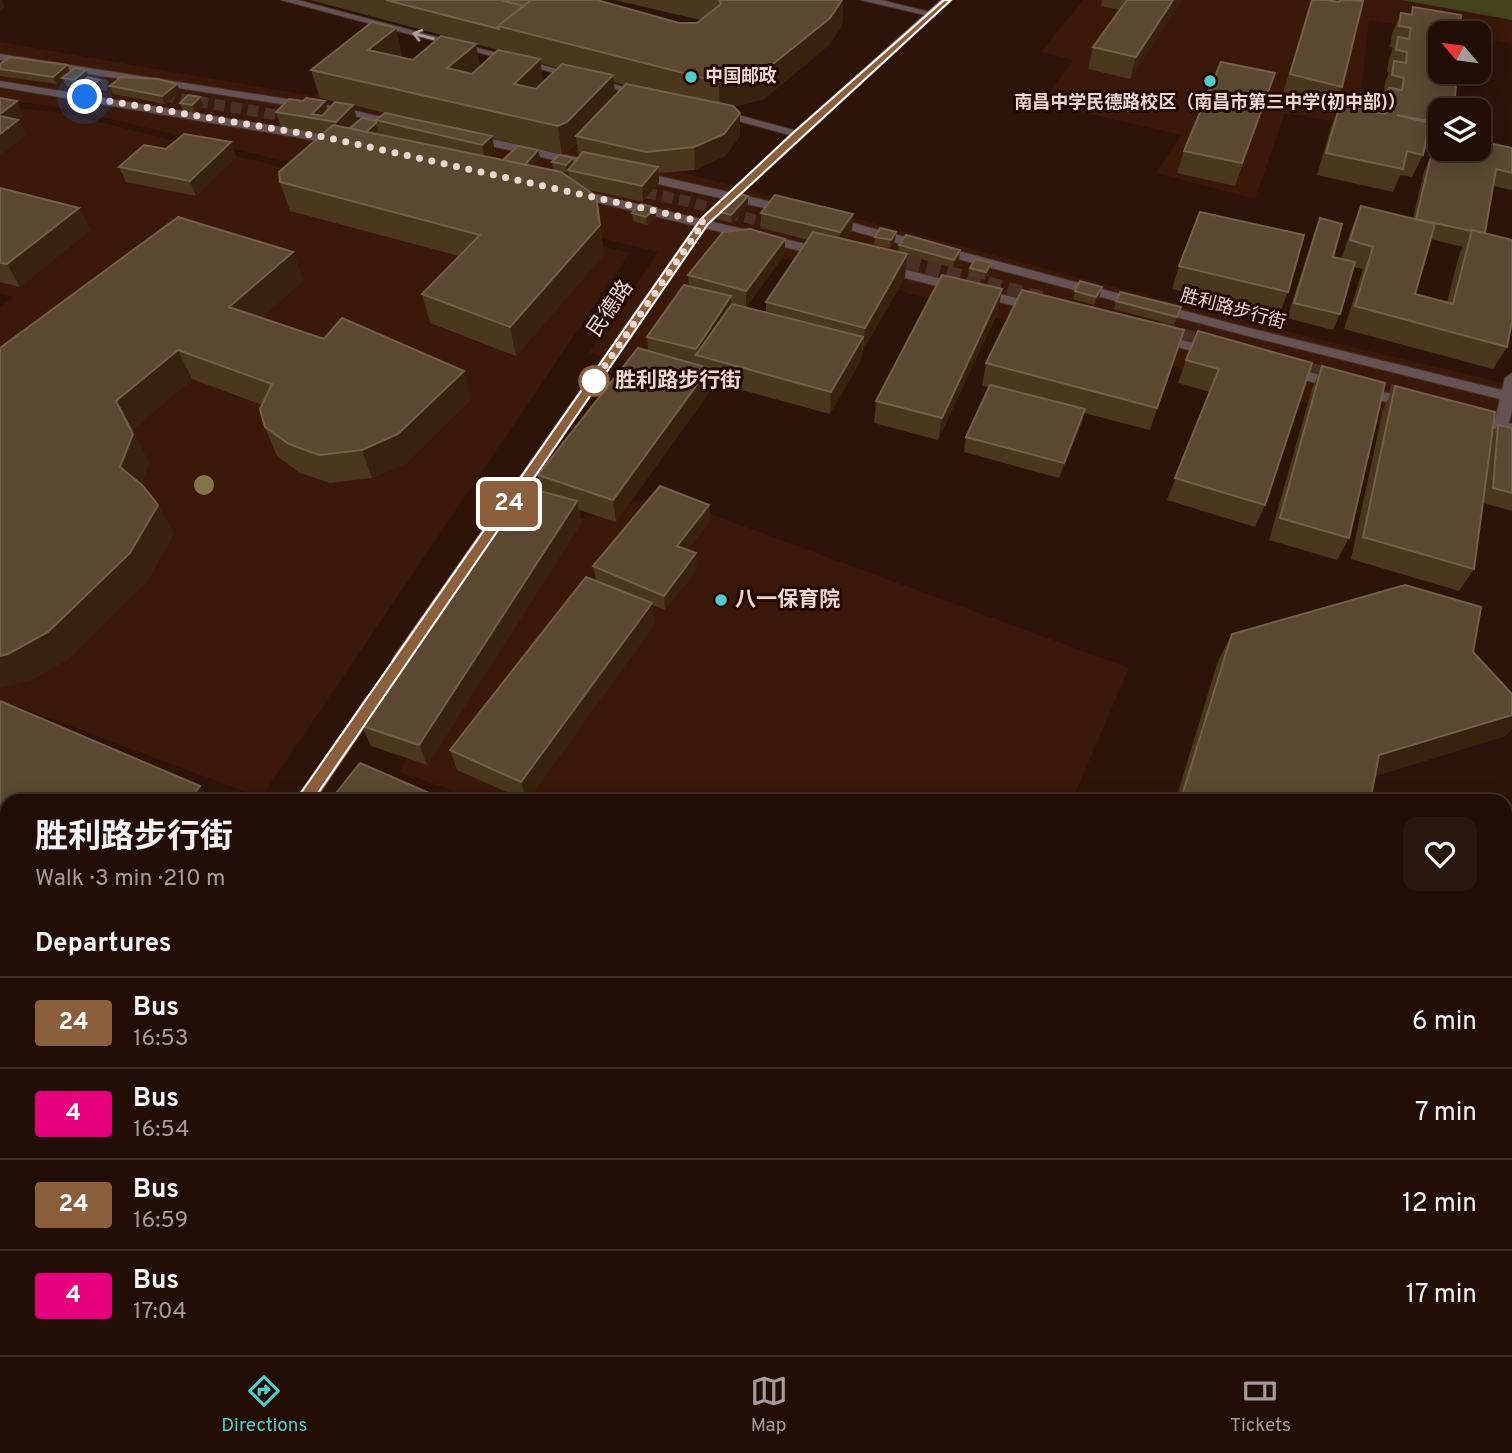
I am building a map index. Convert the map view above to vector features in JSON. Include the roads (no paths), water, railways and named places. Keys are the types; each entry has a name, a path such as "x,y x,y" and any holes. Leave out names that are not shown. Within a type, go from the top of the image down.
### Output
{"main road":[{"name":"民德路","path":"309,794 704,222 797,134 947,0"}],"street":[{"path":"286,0 663,98"},
{"path":"866,0 933,14"},
{"path":"0,57 344,111 411,126"},
{"path":"0,83 351,143"},
{"path":"703,109 797,134"},
{"path":"464,137 732,195 797,212"},
{"path":"1413,143 1428,146"},
{"path":"555,188 839,256"},
{"name":"胜利路步行街","path":"823,219 1244,331 1510,397"},
{"path":"866,263 1055,312"},
{"path":"1150,336 1231,357"},
{"path":"1271,367 1420,405"},
{"path":"1460,416 1506,428 1512,377"}],"tunnel":[{"path":"80,81 300,119"},
{"path":"629,189 686,201 781,227"},
{"path":"886,256 1042,298"},
{"path":"1160,329 1217,345"},
{"path":"1288,364 1414,397"}],"place":[{"name":"中国邮政","path":"691,77"},
{"name":"南昌中学民德路校区（南昌市第三中学(初中部)）","path":"1210,81"},
{"name":"胜利路步行街","path":"594,381"},
{"name":"八一保育院","path":"721,600"}]}
